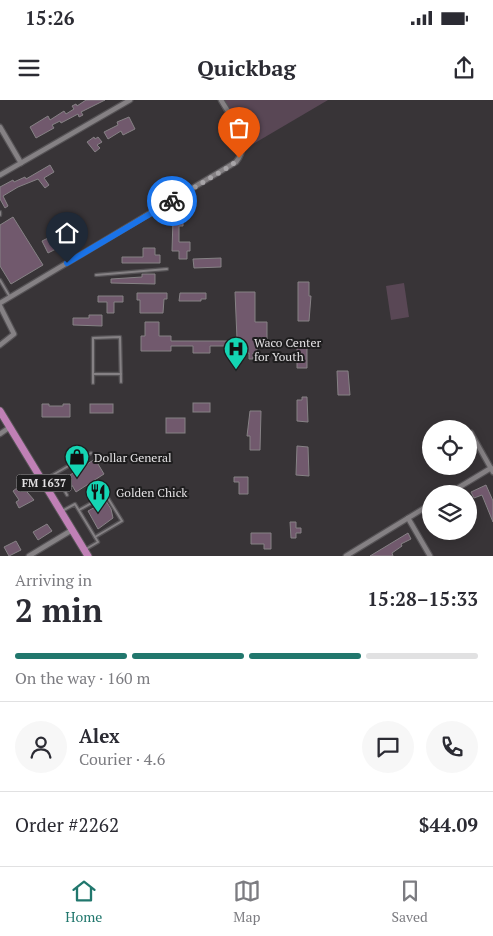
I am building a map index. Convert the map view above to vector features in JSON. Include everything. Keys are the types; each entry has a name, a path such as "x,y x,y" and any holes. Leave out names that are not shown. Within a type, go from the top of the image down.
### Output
{"main road":[{"name":"FM 1637","path":"0,411 86,553"}],"street":[{"path":"0,175 130,100"},
{"path":"0,345 14,336 13,329 0,304 236,162 243,150 243,139 221,100"},
{"path":"0,126 21,163"},
{"path":"0,434 10,428"},
{"path":"464,485 492,470 477,444"},
{"path":"346,556 422,509"},
{"path":"408,518 430,556"},
{"path":"29,556 72,530"}],"lane":[{"path":"96,275 166,269"},
{"path":"0,280 10,297"},
{"path":"0,320 6,316"},
{"path":"93,383 93,338 120,337 121,382"},
{"path":"93,374 121,374"},
{"path":"42,481 91,453"},
{"path":"55,474 67,496"},
{"path":"79,510 106,495 122,521 95,536"},
{"path":"61,512 75,504 95,536 98,542 86,553"}],"shaded area":[{"path":"218,100 328,100 243,150"},
{"path":"404,283 409,317 391,320 386,286"}],"building":[{"path":"86,100 105,100 81,112 83,115 79,117 78,114 61,123 60,121 52,125 54,128 36,138 30,127 48,116 50,120 64,111 66,114 74,109 72,106 76,104 77,106"},
{"path":"129,117 135,129 123,135 121,131 108,139 104,132 118,125 117,122"},
{"path":"94,137 95,139 98,137 102,142 97,145 100,148 95,152 87,142"},
{"path":"50,165 54,172 44,178 49,185 45,188 38,179 18,187 3,196 8,206 5,208 0,199 0,187 13,180 14,182 25,177 26,179"},
{"path":"13,217 43,265 11,284 0,266 0,225"},
{"path":"173,219 183,219 183,226 179,226 179,242 190,242 190,251 187,251 187,259 179,259 179,251 172,251"},
{"path":"70,222 77,234 68,239 62,227"},
{"path":"52,236 58,248 48,253 42,241"},
{"path":"143,248 155,248 155,255 160,255 160,263 122,263 122,257 143,257"},
{"path":"221,258 221,267 194,268 193,259"},
{"path":"142,274 155,274 155,284 111,283 111,279 142,277"},
{"path":"298,282 309,282 309,296 311,296 309,321 298,321"},
{"path":"235,292 255,292 255,322 267,322 267,339 257,339 257,353 253,353 253,359 249,359 249,353 241,353 241,339 237,339"},
{"path":"137,293 167,293 167,299 164,299 163,313 140,313 140,300 137,300"},
{"path":"180,293 206,293 206,299 201,299 201,301 179,301"},
{"path":"98,296 123,296 123,302 114,302 114,313 107,313 107,302 98,302"},
{"path":"89,315 102,315 102,326 73,325 73,318 89,318"},
{"path":"145,322 159,322 159,336 171,336 171,341 230,341 230,346 210,346 210,353 193,353 193,346 171,346 171,351 141,351 141,336 145,336"},
{"path":"302,343 307,343 307,368 297,368 297,346 302,346"},
{"path":"337,371 348,371 350,395 338,395"},
{"path":"302,397 307,397 308,422 297,421 297,400 302,400"},
{"path":"193,403 210,403 210,412 193,412"},
{"path":"42,404 63,406 63,404 70,404 70,417 42,417"},
{"path":"90,404 113,404 113,413 90,413"},
{"path":"250,411 261,411 260,450 250,450 250,436 247,436"},
{"path":"166,418 185,418 185,433 166,433"},
{"path":"297,446 308,447 309,476 296,475"},
{"path":"95,459 104,474 76,492 67,477"},
{"path":"234,477 248,477 248,494 239,494 239,482 234,482"},
{"path":"21,485 34,500 19,508 16,502 19,500 13,491"},
{"path":"486,485 493,501 493,522 482,495 477,497 477,489"},
{"path":"106,501 111,509 113,518 98,529 88,511"},
{"path":"290,522 296,522 296,528 301,528 301,533 296,533 296,538 291,538"},
{"path":"47,524 52,531 38,540 33,532"},
{"path":"251,533 271,533 271,549 264,549 264,544 251,544"},
{"path":"408,533 411,539 401,544 402,546 392,553 393,556 370,556"},
{"path":"16,541 21,550 9,556 4,547"}],"way so far":[{"path":"172,201 232,165 239,158"}],"place":[{"name":"Waco Center for Youth","path":"236,370"},
{"name":"Dollar General","path":"77,478"},
{"name":"Golden Chick","path":"98,513"}],"route":[{"path":"67,263 172,201"}]}
